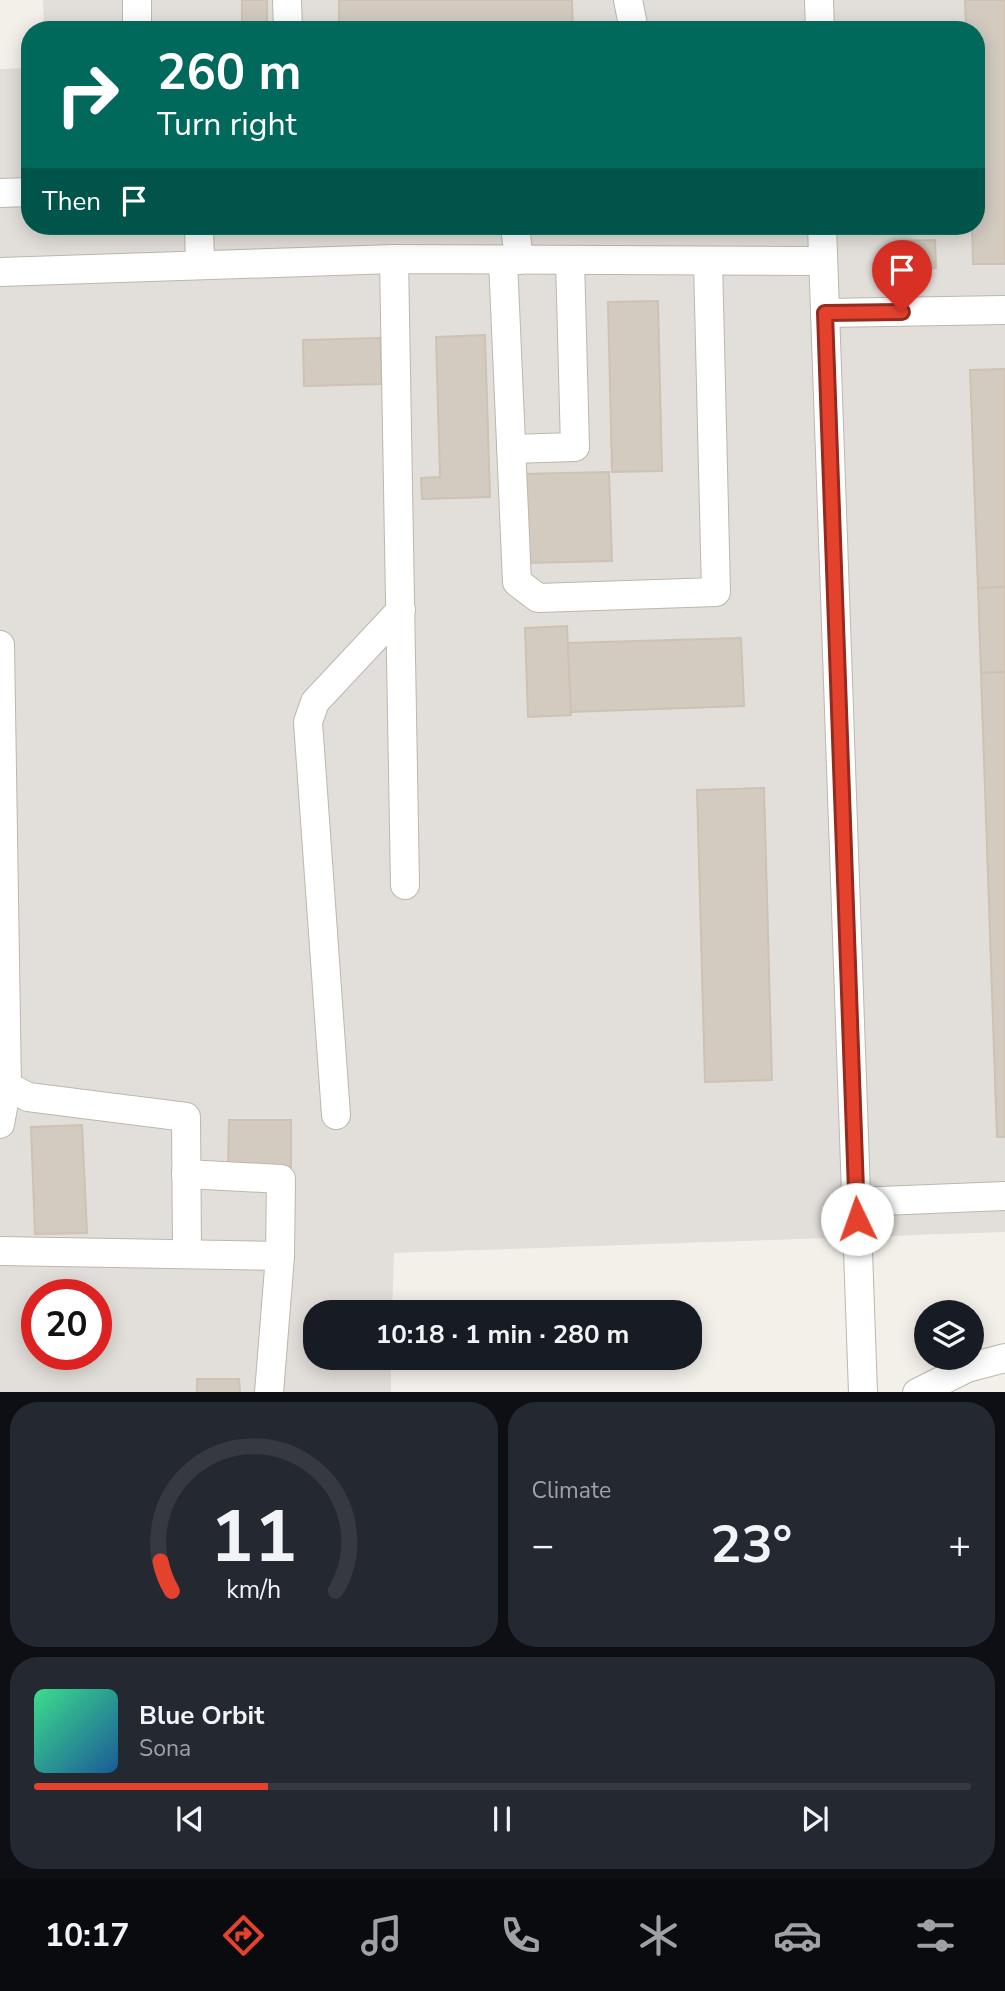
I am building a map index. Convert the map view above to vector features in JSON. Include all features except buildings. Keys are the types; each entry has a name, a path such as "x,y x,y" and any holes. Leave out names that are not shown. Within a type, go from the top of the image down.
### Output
{"lane":[{"path":"137,0 137,21"},
{"path":"287,0 288,21"},
{"path":"628,0 632,21"},
{"path":"819,0 820,21"},
{"path":"0,193 21,192"},
{"path":"199,235 200,265"},
{"path":"514,235 511,260 511,449 517,583 538,598 716,592 708,261"},
{"path":"822,235 863,1392"},
{"path":"394,259 405,885"},
{"path":"0,272 394,259 823,261"},
{"path":"511,449 575,447 570,260"},
{"path":"825,313 1005,310"},
{"path":"336,1115 308,722 315,702 401,610"},
{"path":"0,645 7,1086 0,1124"},
{"path":"7,1086 28,1097 186,1116 187,1254"},
{"path":"186,1174 281,1179 270,1392"},
{"path":"856,1202 1005,1196"},
{"path":"0,1251 279,1256"},
{"path":"918,1392 967,1368 1005,1358"}],"shaded area":[{"path":"43,0 1005,0 1005,1232 394,1253 392,1300 303,1300 303,1370 391,1370 391,1392 0,1392 0,69 21,68 21,235 985,235 985,21 44,21"}],"route":[{"path":"857,1219 825,313 902,312"}]}
